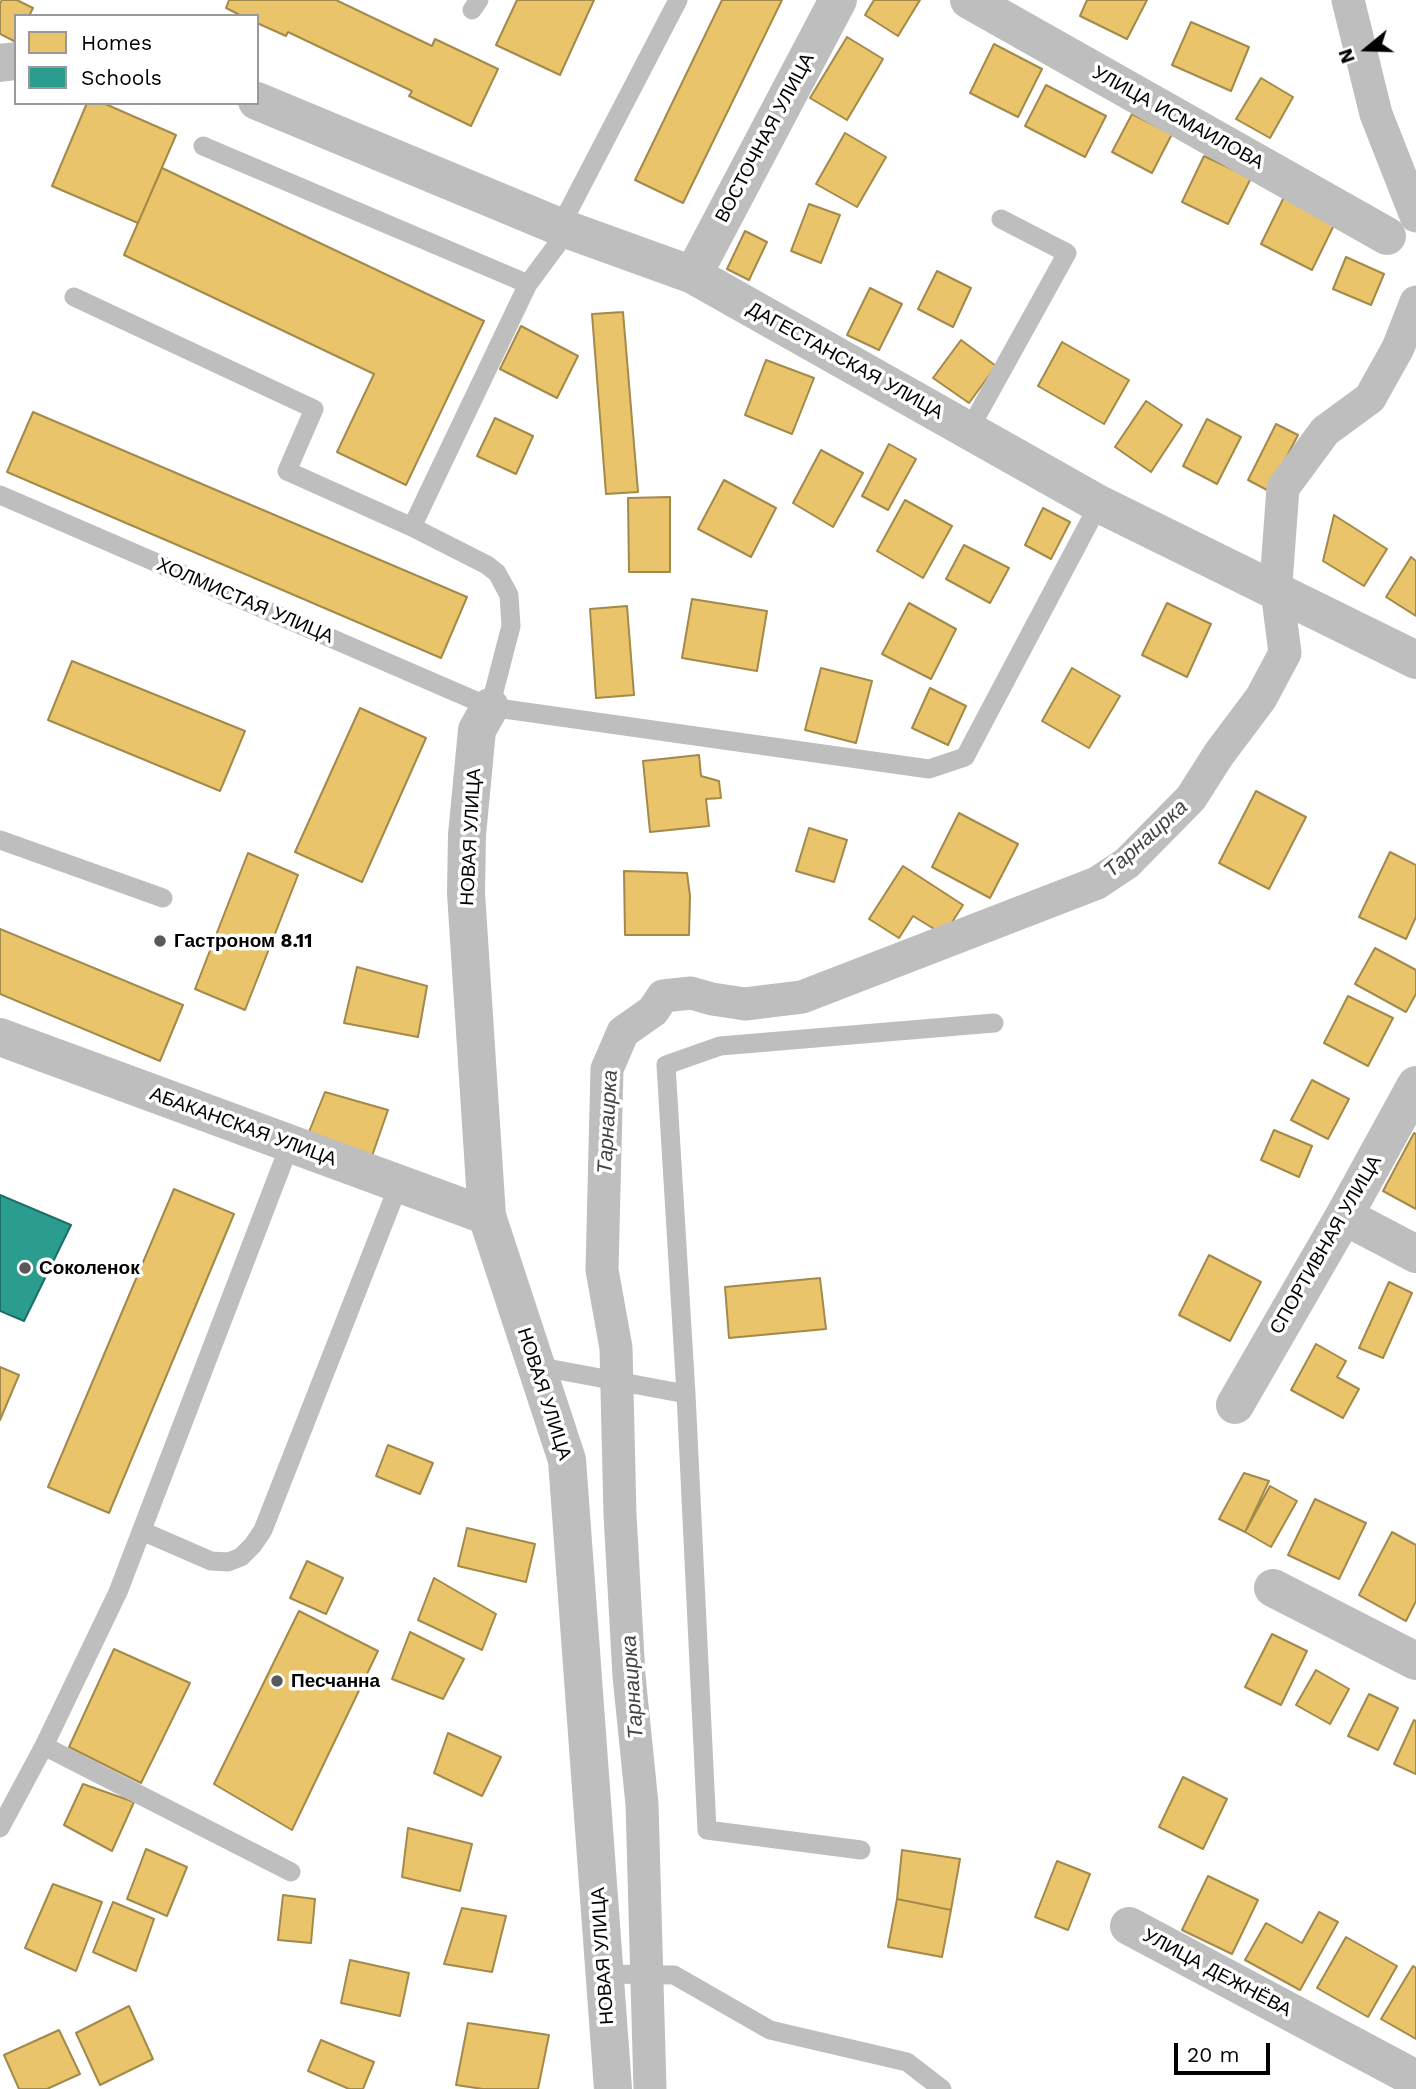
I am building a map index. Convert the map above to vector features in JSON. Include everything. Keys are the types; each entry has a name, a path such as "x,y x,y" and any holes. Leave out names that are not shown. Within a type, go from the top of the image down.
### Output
{"street":[{"name":"ВОСТОЧНАЯ УЛИЦА","path":"693,275 838,0"},
{"name":"УЛИЦА ИСМАИЛОВА","path":"969,0 1387,236"},
{"name":"ДАГЕСТАНСКАЯ УЛИЦА","path":"259,102 564,229 693,275 1099,505 1416,660"},
{"name":"НОВАЯ УЛИЦА","path":"490,707 477,730 467,835 466,893 487,1216 567,1460 613,2089"},
{"name":"АБАКАНСКАЯ УЛИЦА","path":"0,1037 487,1216"},
{"name":"СПОРТИВНАЯ УЛИЦА","path":"1235,1405 1416,1085"},
{"path":"1344,1216 1416,1254"},
{"path":"1273,1588 1416,1661"},
{"name":"УЛИЦА ДЕЖНЁВА","path":"1129,1926 1416,2079"}],"lane":[{"path":"412,527 528,284 564,229 678,0"},
{"path":"203,146 528,284"},
{"path":"969,430 1066,253 1001,219"},
{"path":"74,297 314,409 288,471 412,527 487,565 497,573 509,595 511,626 490,707"},
{"name":"ХОЛМИСТАЯ УЛИЦА","path":"0,495 490,707 929,769 965,757 1099,505"},
{"path":"0,840 163,898"},
{"path":"861,1850 707,1830 686,1394 666,1065 720,1046 994,1023"},
{"path":"0,1828 44,1746 118,1592 290,1144"},
{"path":"142,1531 211,1561 228,1562 241,1557 253,1545 263,1530 399,1184"},
{"path":"536,1366 686,1394"},
{"path":"44,1746 291,1872"},
{"path":"605,1974 674,1975 770,2030 907,2062 942,2089"}],"building: Homes":[{"path":"2,0 17,0 33,8 30,14 14,14 14,41 0,34"},
{"path":"229,0 336,0 432,46 435,39 498,69 471,126 409,96 412,91 288,32 286,36 259,24 259,14 238,14 226,8"},
{"path":"517,0 594,0 560,75 496,45"},
{"path":"722,0 782,0 683,203 635,180"},
{"path":"874,0 920,0 898,36 865,15"},
{"path":"1087,0 1147,0 1127,39 1080,16"},
{"path":"1191,22 1249,47 1231,91 1172,65"},
{"path":"847,37 883,59 847,120 810,98"},
{"path":"994,44 1042,69 1018,117 970,93"},
{"path":"1261,78 1293,97 1270,138 1236,119"},
{"path":"1046,85 1106,116 1085,157 1025,126"},
{"path":"86,105 108,105 176,135 138,223 52,186"},
{"path":"1132,114 1172,134 1152,173 1112,152"},
{"path":"845,133 886,157 857,207 816,184"},
{"path":"1204,156 1251,178 1228,224 1182,202"},
{"path":"162,168 484,321 406,485 337,452 374,374 124,255"},
{"path":"1284,197 1335,223 1312,270 1261,244"},
{"path":"809,204 840,215 821,263 791,251"},
{"path":"745,231 767,242 749,280 727,269"},
{"path":"1346,257 1384,274 1371,305 1333,289"},
{"path":"937,271 971,288 953,327 918,309"},
{"path":"870,288 902,304 879,350 847,335"},
{"path":"623,312 638,492 606,494 592,314"},
{"path":"521,326 578,356 557,398 500,369"},
{"path":"961,340 996,366 969,403 933,378"},
{"path":"1062,342 1129,380 1104,424 1038,386"},
{"path":"766,360 814,378 792,434 745,415"},
{"path":"1146,401 1182,425 1151,472 1115,447"},
{"path":"33,412 467,597 441,658 7,472"},
{"path":"495,418 533,436 516,474 477,456"},
{"path":"1207,419 1241,437 1217,484 1183,466"},
{"path":"1276,424 1298,435 1269,491 1248,480"},
{"path":"889,444 916,459 888,510 862,496"},
{"path":"821,450 863,473 833,527 793,503"},
{"path":"724,480 776,508 751,557 698,529"},
{"path":"670,497 670,572 629,572 628,498"},
{"path":"905,500 952,526 923,578 877,551"},
{"path":"1043,508 1070,522 1051,559 1025,545"},
{"path":"1334,515 1387,549 1364,586 1323,561"},
{"path":"964,545 1009,568 990,603 946,579"},
{"path":"1411,557 1416,561 1416,616 1386,597"},
{"path":"692,599 767,611 757,671 682,658"},
{"path":"909,603 956,629 931,679 882,654"},
{"path":"1167,603 1211,624 1187,677 1142,655"},
{"path":"627,606 634,695 596,698 590,609"},
{"path":"72,661 245,731 220,791 48,720"},
{"path":"821,668 872,681 856,743 805,730"},
{"path":"1072,668 1120,696 1089,748 1042,721"},
{"path":"930,688 966,706 948,745 912,728"},
{"path":"360,708 426,738 362,882 295,852"},
{"path":"699,755 701,776 719,781 721,798 706,799 709,826 650,832 643,761"},
{"path":"1256,791 1306,817 1269,889 1219,863"},
{"path":"959,813 1018,844 990,898 932,867"},
{"path":"809,828 847,840 834,882 796,871"},
{"path":"1390,852 1416,865 1416,917 1406,939 1359,917"},
{"path":"248,853 298,875 245,1010 195,989"},
{"path":"903,866 963,905 944,935 913,916 899,938 869,919"},
{"path":"624,871 687,873 690,896 689,935 625,935"},
{"path":"0,929 183,1005 160,1061 0,994"},
{"path":"1375,948 1416,970 1416,994 1406,1012 1355,984"},
{"path":"357,967 427,986 418,1037 344,1023"},
{"path":"1348,996 1393,1018 1368,1066 1324,1043"},
{"path":"1312,1080 1349,1099 1328,1139 1291,1120"},
{"path":"325,1092 388,1110 372,1156 309,1132"},
{"path":"1274,1130 1312,1146 1299,1177 1261,1160"},
{"path":"1414,1133 1416,1134 1416,1209 1383,1191"},
{"path":"174,1189 234,1214 109,1513 48,1487"},
{"path":"1209,1255 1261,1282 1230,1341 1179,1315"},
{"path":"820,1278 826,1329 729,1338 725,1287"},
{"path":"1389,1282 1412,1293 1383,1358 1359,1348"},
{"path":"1316,1344 1346,1361 1337,1377 1359,1389 1343,1418 1291,1390"},
{"path":"0,1367 19,1375 0,1420"},
{"path":"388,1445 433,1463 420,1494 376,1476"},
{"path":"1244,1473 1269,1481 1245,1532 1219,1519"},
{"path":"1270,1486 1297,1501 1271,1547 1245,1532"},
{"path":"1315,1499 1366,1523 1339,1579 1288,1555"},
{"path":"467,1528 535,1544 526,1582 458,1566"},
{"path":"1392,1532 1416,1545 1416,1601 1406,1621 1359,1595"},
{"path":"307,1561 343,1578 326,1614 290,1598"},
{"path":"434,1578 496,1614 482,1650 418,1620"},
{"path":"299,1611 378,1651 292,1830 214,1784"},
{"path":"410,1632 464,1659 443,1699 392,1679"},
{"path":"1272,1634 1307,1651 1281,1705 1245,1687"},
{"path":"114,1649 190,1683 141,1783 69,1747"},
{"path":"1316,1670 1349,1689 1330,1724 1296,1705"},
{"path":"1369,1694 1398,1708 1378,1750 1348,1736"},
{"path":"1414,1720 1416,1721 1416,1774 1394,1764"},
{"path":"448,1733 501,1757 482,1796 434,1773"},
{"path":"1183,1777 1227,1799 1203,1849 1159,1827"},
{"path":"83,1784 134,1802 112,1851 64,1825"},
{"path":"408,1828 472,1844 460,1891 402,1877"},
{"path":"146,1849 187,1867 167,1916 127,1899"},
{"path":"902,1850 960,1859 951,1910 897,1899"},
{"path":"1057,1861 1090,1874 1068,1930 1035,1917"},
{"path":"1208,1876 1258,1900 1232,1954 1182,1930"},
{"path":"53,1884 102,1902 76,1971 25,1948"},
{"path":"283,1895 315,1899 311,1943 278,1940"},
{"path":"897,1899 951,1910 942,1957 888,1947"},
{"path":"113,1902 154,1919 136,1971 93,1952"},
{"path":"462,1908 506,1916 492,1972 444,1964"},
{"path":"1319,1912 1338,1922 1300,1990 1245,1960 1266,1923 1302,1943"},
{"path":"1346,1937 1397,1966 1368,2017 1317,1988"},
{"path":"350,1960 409,1973 400,2016 341,2003"},
{"path":"1413,1966 1416,1968 1416,2039 1381,2019"},
{"path":"129,2006 153,2059 100,2085 76,2033"},
{"path":"468,2023 549,2035 538,2089 483,2089 456,2085"},
{"path":"59,2030 80,2074 47,2089 19,2089 4,2055"},
{"path":"321,2040 374,2062 363,2089 349,2089 308,2071"}],"building: Schools":[{"name":"Соколенок","path":"0,1195 71,1225 24,1321 0,1311"}],"waterway":[{"name":"Тарнаирка","path":"1348,0 1376,114 1416,216"},
{"name":"Тарнаирка","path":"650,2089 642,1804 629,1676 620,1515 616,1348 602,1270 607,1069 623,1032 653,1011 663,996 691,993 745,1004 802,997 1097,883 1127,863 1191,798 1219,754 1261,698 1285,653 1276,583 1283,488 1325,431 1370,398 1398,348 1416,302"}],"place":[{"name":"Гастроном 8.11","path":"160,941"},
{"name":"Соколенок","path":"25,1268"},
{"name":"Песчанна","path":"277,1681"}]}
